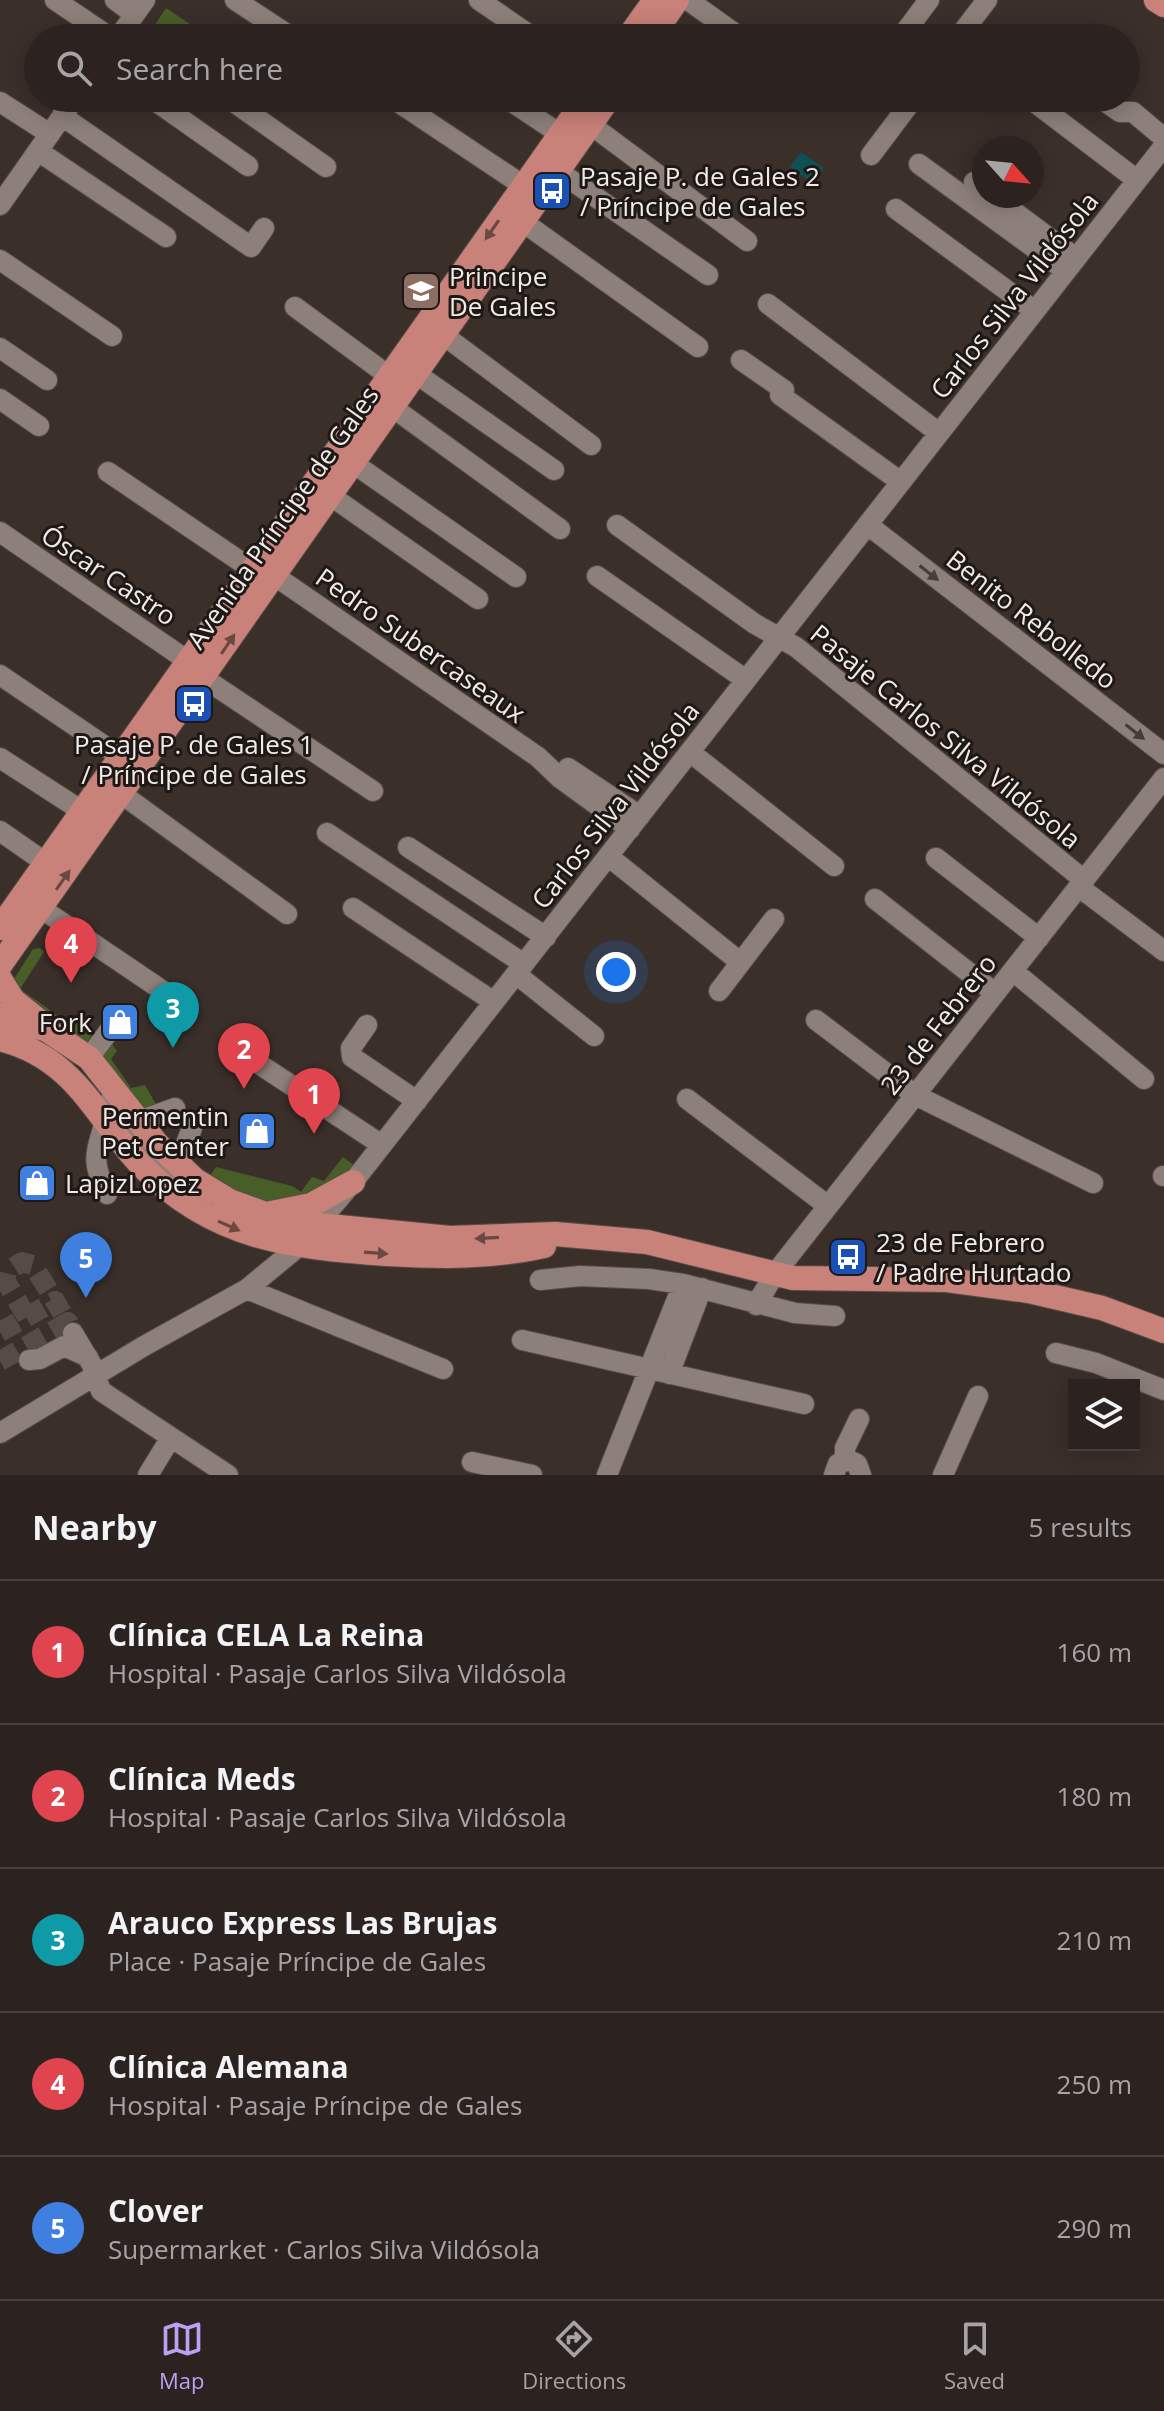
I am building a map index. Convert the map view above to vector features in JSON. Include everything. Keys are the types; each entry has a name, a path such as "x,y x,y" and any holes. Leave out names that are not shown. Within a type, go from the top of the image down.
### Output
{"main road":[{"path":"638,24 655,0"},
{"path":"661,24 677,0"},
{"path":"1156,0 1164,5"},
{"name":"Avenida Príncipe de Gales","path":"0,965 123,795 196,670 264,573 389,376 576,112"},
{"name":"Avenida Príncipe de Gales","path":"264,573 331,496 600,112"},
{"name":"Avenida Príncipe de Gales","path":"0,928 121,757 196,670"},
{"path":"0,979 13,1000 62,1039 178,1165 205,1187 251,1210 315,1228 450,1238 555,1234 673,1246 774,1275 813,1279 947,1280 1029,1291 1102,1308 1164,1331"},
{"path":"0,1015 36,1026 62,1039"},
{"path":"0,1039 26,1048 57,1066 77,1083 121,1141 156,1180 198,1211 247,1234 298,1247 476,1258 593,1237"},
{"path":"251,1210 311,1205 353,1182"}],"street":[{"path":"55,0 127,23"},
{"path":"115,0 127,23"},
{"path":"235,0 272,24"},
{"path":"479,0 514,24"},
{"path":"688,0 721,24"},
{"path":"911,24 929,0"},
{"path":"969,24 987,0"},
{"path":"0,102 50,134"},
{"path":"0,205 65,112"},
{"path":"171,112 248,166"},
{"path":"248,112 326,167"},
{"path":"413,112 524,186"},
{"path":"527,112 560,134"},
{"path":"871,155 903,112"},
{"path":"1047,112 1137,180"},
{"path":"1133,112 1164,138"},
{"path":"62,116 251,247 264,228"},
{"path":"591,125 747,241"},
{"name":"Carlos Silva Vildósola","path":"0,1433 32,1413 91,1366 247,1289 298,1247 546,937 1164,146"},
{"path":"38,151 166,237"},
{"path":"919,164 1071,264"},
{"path":"558,171 708,275"},
{"path":"1007,208 1071,264"},
{"path":"896,209 1035,311"},
{"path":"523,222 698,347"},
{"path":"0,260 112,336"},
{"path":"768,304 939,433"},
{"path":"295,307 389,376"},
{"path":"442,334 591,445"},
{"path":"0,348 47,380"},
{"path":"741,360 784,390 780,395 901,482"},
{"path":"415,373 554,470"},
{"path":"0,399 39,426"},
{"path":"392,407 560,529"},
{"path":"353,463 516,577"},
{"name":"Pedro Subercaseaux","path":"108,472 538,757 567,767 635,823"},
{"path":"331,496 478,599"},
{"name":"Pasaje Carlos Silva Vildósola","path":"617,525 796,647 1164,951"},
{"name":"Benito Rebolledo","path":"868,525 1164,754"},
{"name":"Óscar Castro","path":"0,532 373,791"},
{"path":"597,576 746,680"},
{"path":"0,675 121,757"},
{"path":"690,752 834,866"},
{"path":"0,758 82,811"},
{"name":"23 de Febrero","path":"756,1305 774,1275 1164,778"},
{"path":"123,795 287,914"},
{"path":"0,831 46,863"},
{"path":"327,833 520,969 594,1036"},
{"path":"408,847 546,937"},
{"path":"608,856 740,962"},
{"path":"936,858 1039,938"},
{"path":"875,899 995,993"},
{"path":"353,908 494,1002"},
{"path":"42,909 175,999"},
{"path":"719,991 774,919"},
{"path":"1013,971 1144,1079"},
{"path":"816,1020 915,1095 1093,1183"},
{"path":"367,1025 351,1048 352,1057 417,1101"},
{"path":"109,1031 91,1069 171,1176 200,1194 251,1210"},
{"path":"256,1062 382,1145"},
{"path":"687,1099 828,1206"},
{"path":"139,1121 175,1108"},
{"path":"106,1118 95,1151 95,1169 107,1194"},
{"path":"178,1165 192,1128"},
{"path":"95,1169 105,1151 121,1141"},
{"path":"540,1280 580,1276 693,1286 756,1305 835,1316"},
{"path":"607,1475 660,1372 693,1286"},
{"path":"247,1289 443,1369"},
{"path":"73,1333 101,1391 114,1403 228,1475"},
{"path":"522,1340 804,1404"},
{"path":"29,1360 40,1359 64,1346 91,1366"},
{"path":"1056,1353 1096,1363 1164,1390"},
{"path":"943,1475 978,1396"},
{"name":"Carlos Silva Vildósola","path":"0,1416 32,1413"},
{"path":"859,1419 845,1448 840,1468 857,1464 861,1475"},
{"path":"148,1475 170,1439"},
{"path":"472,1462 532,1475"}],"green space":[{"path":"166,8 190,24 156,24"},
{"path":"40,948 44,952 20,989 74,1027 80,1019 94,1031 85,1046 9,987 33,949"},
{"path":"110,1041 117,1051 111,1059 131,1088 145,1085 157,1106 141,1113 101,1060 106,1042"},
{"path":"343,1157 355,1166 319,1193 302,1200 285,1202 249,1197 208,1179 216,1167 292,1186 301,1192 312,1177 324,1181"}],"water":[{"path":"801,152 824,168 813,184 790,167"}],"tunnel":[{"path":"27,1317 5,1280 7,1272 22,1262 33,1265 55,1301"},
{"path":"0,1332 55,1301 62,1313"},
{"path":"0,1361 68,1322 73,1333"}],"place":[{"name":"Pasaje P. de Gales 2 / Príncipe de Gales","path":"552,191"},
{"name":"Principe De Gales","path":"421,291"},
{"name":"Pasaje P. de Gales 1 / Príncipe de Gales","path":"194,704"},
{"name":"Clínica Alemana","path":"71,983"},
{"name":"Fork","path":"120,1022"},
{"name":"Arauco Express Las Brujas","path":"173,1048"},
{"name":"Clínica Meds","path":"244,1089"},
{"name":"Permentin Pet Center","path":"257,1131"},
{"name":"Clínica CELA La Reina","path":"314,1134"},
{"name":"LapizLopez","path":"37,1183"},
{"name":"23 de Febrero / Padre Hurtado","path":"848,1257"},
{"name":"Clover","path":"86,1298"}]}
